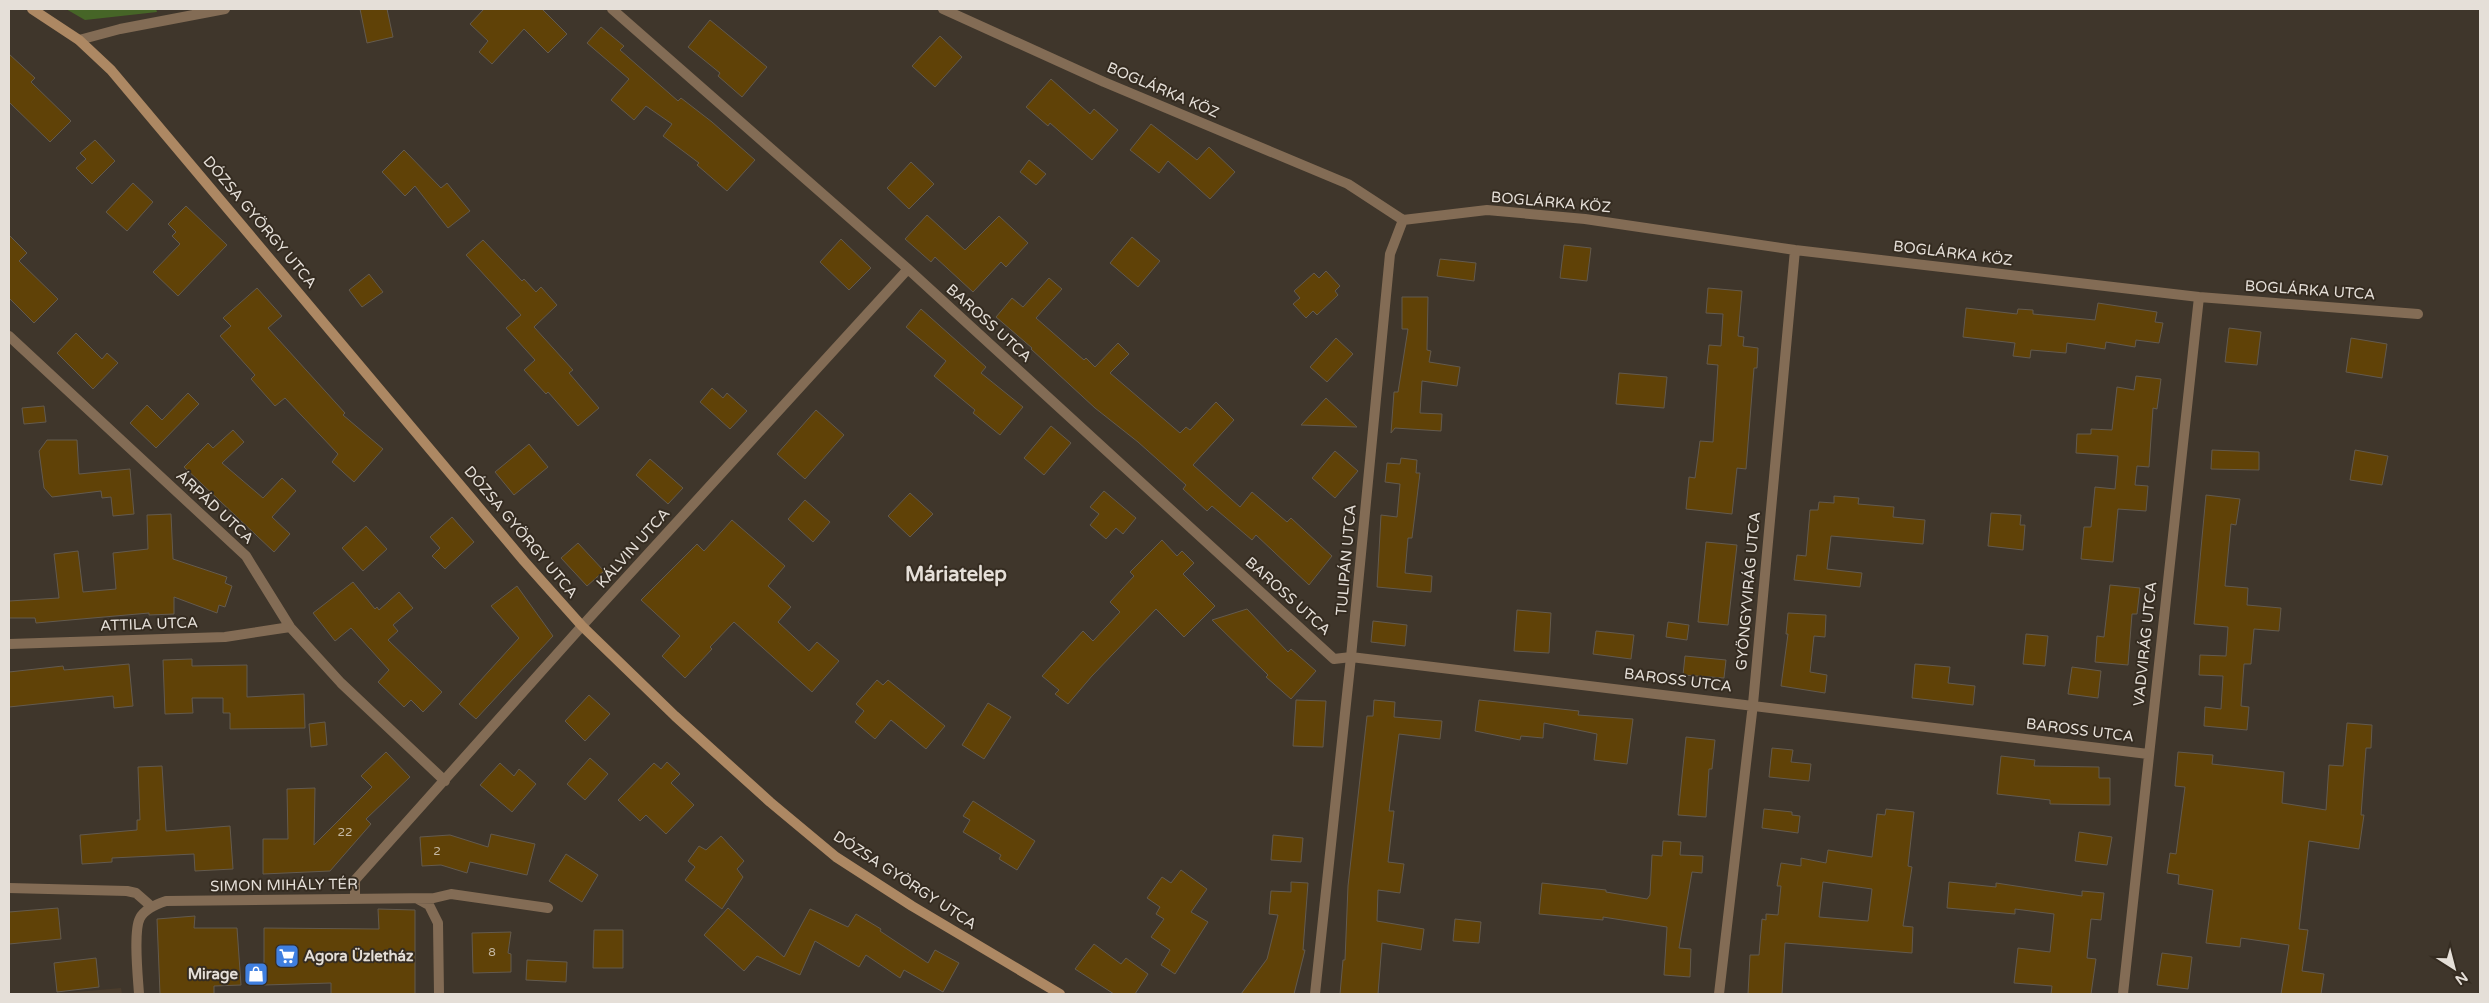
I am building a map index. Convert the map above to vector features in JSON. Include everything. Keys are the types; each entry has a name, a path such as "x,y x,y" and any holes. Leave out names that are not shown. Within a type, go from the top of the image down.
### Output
{"main road":[{"name":"DÓZSA GYÖRGY UTCA","path":"32,9 79,40 111,70 156,121 524,561 582,626 682,723 770,802 836,856 912,906 1060,994"}],"street":[{"path":"79,40 120,29 225,9"},
{"name":"BAROSS UTCA","path":"612,9 908,269 1334,659 1351,657 1753,704 2148,754"},
{"name":"BOGLÁRKA KÖZ","path":"943,9 1104,82 1348,184 1403,220 1487,210 1585,219 1795,250 2199,297"},
{"name":"TULIPÁN UTCA","path":"1315,994 1351,657 1390,254 1403,220"},
{"name":"GYÖNGYVIRÁG UTCA","path":"1719,994 1753,704 1795,250"},
{"name":"KÁLVIN UTCA","path":"356,899 355,880 582,626 908,269"},
{"name":"BOGLÁRKA UTCA","path":"2199,297 2418,314"},
{"name":"VADVIRÁG UTCA","path":"2123,994 2199,297"},
{"name":"ÁRPÁD UTCA","path":"9,336 246,556 290,627 341,683 445,781"},
{"name":"ATTILA UTCA","path":"9,644 225,637 290,627"},
{"path":"9,888 127,891 136,893 152,907 140,918 137,928 139,994"},
{"name":"SIMON MIHÁLY TÉR","path":"152,907 166,901 434,898 451,894 548,908"},
{"path":"417,898 429,905 438,923 439,994"}],"shaded area":[{"path":"121,988 122,994 54,994"}],"green space":[{"path":"66,9 156,9 157,12 85,20"}],"building":[{"path":"360,9 387,9 393,37 367,43"},
{"path":"484,9 542,9 567,34 548,53 524,29 492,64 479,52 488,41 470,24"},
{"path":"710,20 767,67 742,97 718,76 720,73 688,47"},
{"path":"601,27 624,46 620,50 678,101 681,98 712,122 755,160 727,191 697,165 699,163 663,136 672,124 646,106 634,120 611,100 629,79 587,43"},
{"path":"940,36 962,57 935,87 912,66"},
{"path":"9,54 35,78 31,82 71,121 50,142 9,102"},
{"path":"1051,79 1090,114 1094,109 1118,130 1092,160 1050,123 1048,126 1026,107"},
{"path":"1151,124 1197,160 1209,147 1235,172 1210,199 1168,161 1159,173 1130,150"},
{"path":"95,140 115,161 92,184 76,168 86,159 80,153"},
{"path":"404,150 441,188 447,183 470,211 448,228 415,186 405,196 382,172"},
{"path":"1029,160 1046,174 1036,185 1020,172"},
{"path":"911,162 934,184 909,209 887,188"},
{"path":"133,183 153,202 127,231 106,212"},
{"path":"186,206 227,245 178,296 153,272 180,244 172,236 176,232 168,224"},
{"path":"927,215 965,250 999,216 1028,243 1006,267 1001,262 973,292 935,257 931,262 905,239"},
{"path":"9,235 27,253 19,261 58,299 34,323 9,298"},
{"path":"1132,237 1160,261 1138,287 1110,263"},
{"path":"841,239 871,268 849,290 820,262"},
{"path":"483,240 522,281 524,279 536,292 541,287 557,305 534,327 573,370 569,373 599,408 578,426 548,392 546,394 524,370 535,360 506,328 521,315 466,255"},
{"path":"1564,245 1591,248 1587,281 1560,278"},
{"path":"1440,259 1476,263 1474,281 1437,276"},
{"path":"1326,271 1340,286 1335,291 1338,295 1317,315 1313,311 1306,318 1293,304 1300,298 1294,291 1314,273 1319,278"},
{"path":"369,274 383,292 362,307 349,290"},
{"path":"1049,278 1062,289 1036,318 1084,360 1086,358 1095,367 1118,343 1129,354 1110,373 1180,433 1186,427 1190,430 1216,402 1234,420 1193,465 1240,507 1252,492 1287,522 1291,518 1332,556 1309,585 1256,535 1252,540 1212,506 1207,511 1183,489 1186,485 1138,442 1095,408 1032,348 996,317 1012,298 1023,307"},
{"path":"257,288 282,316 268,328 345,413 343,415 383,449 354,482 332,462 338,454 285,398 275,406 251,379 255,375 220,336 231,326 223,318"},
{"path":"1708,288 1742,291 1738,336 1744,337 1743,346 1758,348 1757,368 1754,368 1746,469 1737,468 1732,514 1686,509 1689,477 1695,478 1700,441 1713,442 1718,365 1707,364 1709,345 1721,346 1723,314 1706,313"},
{"path":"1402,297 1428,297 1427,350 1431,351 1429,362 1460,367 1457,386 1422,381 1420,413 1442,414 1441,431 1395,428 1391,433 1394,392 1398,392 1408,329 1402,329"},
{"path":"2098,303 2157,312 2155,322 2163,323 2159,343 2136,340 2135,347 2106,342 2105,349 2067,343 2066,353 2031,350 2030,358 2013,356 2015,343 1963,337 1966,308 2017,314 2018,309 2033,310 2033,314 2095,320"},
{"path":"921,309 986,367 981,373 1023,407 1000,435 973,413 975,410 934,376 946,361 906,327"},
{"path":"2229,328 2261,332 2257,365 2225,362"},
{"path":"76,333 102,359 107,353 118,363 93,389 57,353"},
{"path":"1336,338 1353,354 1327,382 1310,367"},
{"path":"2351,338 2387,344 2382,378 2346,372"},
{"path":"1619,373 1667,377 1664,408 1616,404"},
{"path":"2136,376 2161,379 2157,409 2153,408 2149,467 2137,466 2135,485 2148,486 2146,511 2118,509 2113,562 2081,559 2084,527 2091,527 2095,487 2115,489 2118,456 2076,453 2077,434 2091,434 2091,429 2112,430 2117,387 2134,390"},
{"path":"712,388 723,398 727,393 747,411 730,429 700,402"},
{"path":"188,393 199,404 156,448 130,423 147,405 162,420"},
{"path":"1326,398 1357,427 1301,425"},
{"path":"44,406 46,422 24,424 22,408"},
{"path":"816,410 844,435 805,479 777,454"},
{"path":"1051,426 1071,443 1044,475 1024,458"},
{"path":"233,430 244,442 222,463 263,498 282,478 296,491 272,517 290,534 274,552 184,467 208,443 213,448"},
{"path":"47,440 77,440 79,474 130,469 134,514 113,516 111,497 102,498 101,491 52,497 44,488 39,451"},
{"path":"529,444 548,467 514,495 495,472"},
{"path":"2212,450 2259,452 2259,470 2211,469"},
{"path":"2355,450 2388,456 2382,485 2350,480"},
{"path":"1335,451 1358,471 1335,498 1312,478"},
{"path":"1401,458 1417,460 1416,473 1420,473 1412,538 1408,538 1405,573 1432,576 1431,592 1377,587 1381,515 1397,517 1400,484 1385,482 1387,463 1400,464"},
{"path":"650,459 683,488 668,504 636,475"},
{"path":"1104,491 1136,518 1123,534 1116,528 1106,539 1090,525 1099,514 1090,507"},
{"path":"910,493 933,514 910,537 888,516"},
{"path":"2206,495 2240,499 2236,525 2231,524 2225,586 2248,588 2247,605 2281,608 2279,631 2254,629 2251,664 2244,664 2241,706 2249,707 2247,730 2204,726 2205,707 2221,709 2223,676 2199,675 2200,655 2226,656 2228,627 2194,624"},
{"path":"1834,496 1859,498 1858,504 1894,507 1893,517 1925,520 1923,544 1831,536 1827,569 1862,573 1860,587 1794,580 1797,555 1806,556 1810,510 1818,510 1819,502 1834,503"},
{"path":"805,500 830,522 813,542 788,519"},
{"path":"1991,513 2021,515 2020,525 2025,525 2023,550 1988,546"},
{"path":"171,514 173,559 227,577 225,583 232,586 225,607 219,605 217,613 174,597 174,614 149,615 149,613 36,623 35,618 9,618 9,601 59,598 54,554 78,551 83,592 116,589 113,553 148,549 147,515"},
{"path":"452,517 474,542 445,569 432,556 440,548 430,537"},
{"path":"732,520 785,566 768,586 791,607 778,622 809,651 817,642 839,661 812,692 734,622 710,647 712,649 685,678 662,656 680,636 641,600 697,544 704,551"},
{"path":"366,526 387,549 363,571 342,548"},
{"path":"1162,540 1177,556 1182,551 1194,563 1183,574 1215,606 1184,637 1156,609 1068,704 1055,694 1059,690 1042,676 1083,631 1093,641 1120,612 1110,602 1134,576 1130,572"},
{"path":"1706,542 1737,545 1728,625 1698,622"},
{"path":"578,543 604,571 587,586 561,558"},
{"path":"353,582 375,609 377,607 379,610 399,592 413,608 393,625 398,631 388,640 442,692 423,712 411,700 404,707 378,682 389,670 351,628 335,641 313,613"},
{"path":"2110,585 2140,588 2137,614 2132,614 2128,665 2095,662 2097,636 2104,637"},
{"path":"517,586 553,636 476,719 459,704 519,638 491,606"},
{"path":"1247,609 1288,652 1291,649 1316,671 1291,699 1266,677 1268,675 1212,620"},
{"path":"1517,610 1551,613 1549,653 1514,651"},
{"path":"1788,613 1826,615 1825,637 1814,636 1810,672 1827,675 1825,693 1781,686 1788,634 1786,634"},
{"path":"1373,621 1407,625 1405,646 1371,642"},
{"path":"1668,622 1689,625 1687,640 1666,637"},
{"path":"1596,631 1634,635 1631,659 1593,654"},
{"path":"2026,634 2048,636 2045,666 2023,664"},
{"path":"1685,656 1726,660 1724,678 1683,675"},
{"path":"192,659 192,666 247,665 247,697 304,694 305,728 230,729 230,713 223,713 223,698 192,698 193,713 165,714 163,660"},
{"path":"129,664 133,706 114,708 113,696 9,707 9,672 63,666 64,670"},
{"path":"1915,664 1950,667 1948,683 1975,686 1973,705 1912,698"},
{"path":"2072,667 2101,671 2098,698 2068,694"},
{"path":"877,680 883,685 888,680 945,726 926,749 891,720 875,739 855,722 864,711 856,704"},
{"path":"589,695 610,714 585,741 565,721"},
{"path":"1296,700 1326,701 1323,747 1293,746"},
{"path":"1374,700 1395,702 1394,717 1442,721 1440,739 1399,734 1389,811 1394,811 1388,862 1404,864 1400,893 1378,890 1377,921 1424,929 1421,950 1382,943 1378,994 1340,994 1343,960 1345,960 1348,886 1367,716 1373,716"},
{"path":"1479,700 1579,711 1578,715 1633,719 1627,764 1594,760 1597,734 1544,723 1543,738 1521,736 1520,740 1475,731"},
{"path":"988,703 1011,717 984,759 962,745"},
{"path":"325,722 327,745 311,747 309,724"},
{"path":"2347,723 2372,725 2371,748 2366,748 2361,815 2364,815 2359,849 2309,841 2299,929 2308,930 2302,971 2324,974 2321,994 2281,994 2289,945 2241,938 2240,947 2206,943 2213,890 2178,884 2179,875 2167,873 2170,853 2176,854 2185,787 2175,786 2178,752 2213,755 2212,764 2284,772 2282,803 2326,810 2329,765 2343,766"},
{"path":"1686,737 1715,740 1712,769 1709,769 1706,817 1678,815"},
{"path":"1772,748 1793,750 1791,762 1811,764 1809,781 1769,777"},
{"path":"386,752 410,777 366,819 371,824 330,871 263,874 263,839 288,839 287,789 315,788 314,845 372,787 361,776"},
{"path":"2001,756 2035,760 2034,766 2099,767 2099,778 2110,778 2110,805 2050,804 2050,800 1997,794"},
{"path":"590,758 608,774 585,800 567,784"},
{"path":"667,762 680,774 671,783 694,805 666,834 646,815 640,821 618,800 654,763 661,769"},
{"path":"500,763 514,776 519,769 536,784 512,812 480,785"},
{"path":"162,766 166,831 230,826 233,869 195,871 194,854 112,858 112,862 82,864 80,835 137,830 137,820 140,820 138,767"},
{"path":"973,801 1035,841 1017,870 999,859 1001,855 963,832 970,820 963,816"},
{"path":"1764,809 1792,812 1792,815 1800,816 1798,833 1762,828"},
{"path":"1886,809 1914,812 1908,866 1912,867 1903,926 1913,927 1912,953 1785,943 1782,994 1748,994 1750,955 1759,955 1762,919 1766,920 1766,914 1778,915 1781,886 1777,886 1781,863 1801,866 1801,858 1826,863 1828,850 1872,857 1877,814 1885,815","holes":["1823,882 1872,889 1868,921 1819,917"]},
{"path":"2079,832 2112,837 2107,865 2075,861"},
{"path":"491,834 535,844 527,875 470,862 467,873 441,865 422,866 420,837 450,835 488,847"},
{"path":"1273,835 1303,838 1301,862 1271,860"},
{"path":"721,836 744,861 737,869 743,877 722,909 685,880 695,867 688,861 699,846 706,850"},
{"path":"1663,841 1681,842 1680,855 1703,856 1702,873 1692,872 1679,948 1691,949 1690,977 1664,975 1667,927 1603,917 1603,920 1539,914 1542,883 1606,890 1606,892 1647,899 1650,895 1652,855 1662,856"},
{"path":"566,854 598,875 582,902 549,881"},
{"path":"1181,870 1207,889 1191,912 1208,922 1175,974 1161,965 1170,950 1151,937 1164,919 1156,914 1160,907 1147,898 1162,877 1171,883"},
{"path":"1291,882 1308,883 1303,950 1305,950 1294,994 1241,994 1267,959 1278,915 1269,914 1271,891 1291,892"},
{"path":"1949,882 1996,887 1996,883 2082,896 2082,891 2104,893 2101,920 2091,919 2087,958 2096,959 2091,994 2051,994 2052,986 2014,983 2018,948 2050,952 2054,914 2015,909 2015,914 1947,908"},
{"path":"58,908 61,939 9,944 9,912"},
{"path":"728,908 784,957 810,909 848,927 856,914 881,929 880,931 928,963 935,950 959,963 943,992 904,970 900,978 866,955 859,967 815,941 800,975 757,956 744,971 704,935"},
{"path":"378,909 415,910 415,994 331,994 331,983 264,985 264,928 379,929"},
{"path":"195,916 194,928 237,928 241,985 214,986 214,994 160,994 157,919"},
{"path":"1455,919 1481,922 1479,943 1453,941"},
{"path":"594,930 623,930 623,968 593,968"},
{"path":"511,932 508,953 511,954 511,972 473,973 472,933"},
{"path":"1094,944 1121,964 1126,958 1148,974 1135,994 1114,994 1075,969"},
{"path":"2162,953 2192,957 2188,989 2157,985"},
{"path":"96,958 99,987 57,992 54,963"},
{"path":"527,960 567,962 566,982 526,980"}],"place":[{"name":"Agora Üzletház","path":"287,956"},
{"name":"Mirage","path":"256,974"}],"district":[{"name":"Máriatelep","path":"956,574"}]}
